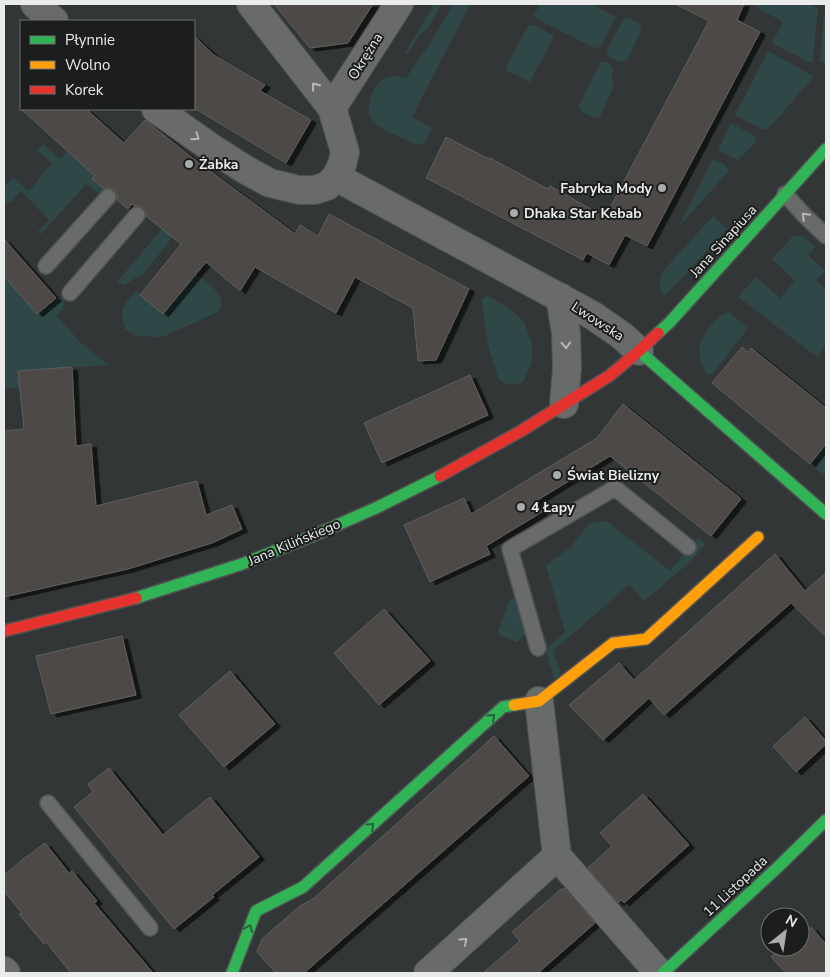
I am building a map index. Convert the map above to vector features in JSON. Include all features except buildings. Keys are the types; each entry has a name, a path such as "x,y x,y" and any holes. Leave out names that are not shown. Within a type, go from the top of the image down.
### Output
{"street":[{"path":"35,4 53,20"},
{"path":"157,110 213,149 246,170 270,182 299,190 315,190 327,186 336,177 342,165 345,152 332,108 251,4"},
{"name":"Okrężna","path":"332,108 398,4"},
{"name":"Jana Sinapiusa","path":"639,351 670,322 826,149"},
{"name":"Lwowska","path":"336,177 592,315 621,335 826,514"},
{"path":"560,297 566,333 568,368 564,404"},
{"name":"Jana Kilińskiego","path":"4,631 142,597 242,564 310,537 378,507 436,478 521,431 610,376 639,351"},
{"path":"232,973 256,911 303,887 503,708 539,701 613,643 646,638 758,537"},
{"path":"539,701 557,856 659,973"},
{"name":"11 Listopada","path":"663,973 778,868 826,820"},
{"path":"428,973 557,856"}],"lane":[{"path":"785,194 826,236"},
{"path":"46,266 108,197"},
{"path":"70,294 137,215"},
{"path":"538,648 510,549 615,488 688,546"},
{"path":"48,803 150,928"}],"shaded area":[{"path":"434,4 442,4 427,29 421,33 408,53 405,53"},
{"path":"453,4 470,4 412,117 432,128 425,142 417,145 372,121 369,111 370,98 376,87 384,79 395,76 406,78 434,37"},
{"path":"540,4 595,4 595,6 616,17 600,47 594,48 537,19 534,15"},
{"path":"757,4 809,4 818,8 812,62 772,43 783,22 756,7"},
{"path":"824,12 826,13 826,63 822,63 820,61"},
{"path":"626,18 636,22 640,26 641,31 627,60 621,62 608,56 607,50 623,20"},
{"path":"534,25 554,36 530,82 508,71 506,67 528,26"},
{"path":"768,51 813,76 768,129 763,130 735,115"},
{"path":"600,63 609,64 613,69 613,88 600,116 597,118 586,114 579,105"},
{"path":"731,123 756,138 756,142 738,160 718,150"},
{"path":"43,144 60,159 68,150 95,176 93,179 106,190 101,195 86,184 41,234 38,231 49,220 21,191 10,203 5,203 4,188 13,177 29,191 52,163 37,150"},
{"path":"713,159 725,165 728,172 680,224"},
{"path":"713,216 727,229 664,297 659,283 664,270"},
{"path":"188,218 144,273 124,285 117,282 162,229"},
{"path":"793,236 803,236 815,247 808,255 825,271 816,281 826,290 826,346 817,357 738,297 756,277 780,298 795,281 772,259"},
{"path":"196,274 220,296 220,307 216,313 162,337 136,336 125,329 122,317 123,308 136,291 163,314"},
{"path":"4,276 37,314 56,298 61,297 64,299 63,309 56,315 79,341 108,365 19,371 20,388 4,388"},
{"path":"487,296 508,307 524,322 532,344 532,362 523,382 506,384 497,375 485,323 482,299"},
{"path":"729,312 748,328 713,374 709,375 706,373 700,359 700,345 714,322"},
{"path":"826,444 826,477 810,464"},
{"path":"607,521 670,571 698,538 705,544 691,561 644,601 629,585 553,651 561,674 554,680 546,650 565,632 546,565 570,548 590,523"},
{"path":"516,595 526,634 517,642 499,635 498,632 509,602"}],"traffic: fast":[{"path":"658,333 826,149"},
{"path":"639,351 826,514"},
{"path":"136,598 242,564 310,537 378,507 440,476"},
{"path":"232,973 256,911 303,887 503,707 514,705"},
{"path":"663,973 826,820"}],"traffic: slow":[{"path":"514,705 539,701 613,643 646,639 758,537"}],"traffic: jam":[{"path":"440,476 521,431 609,376 658,333"},
{"path":"4,631 136,598"}],"place":[{"name":"Żabka","path":"189,164"},
{"name":"Fabryka Mody","path":"662,188"},
{"name":"Dhaka Star Kebab","path":"514,213"},
{"name":"Świat Bielizny","path":"557,475"},
{"name":"4 Łapy","path":"521,507"}]}
